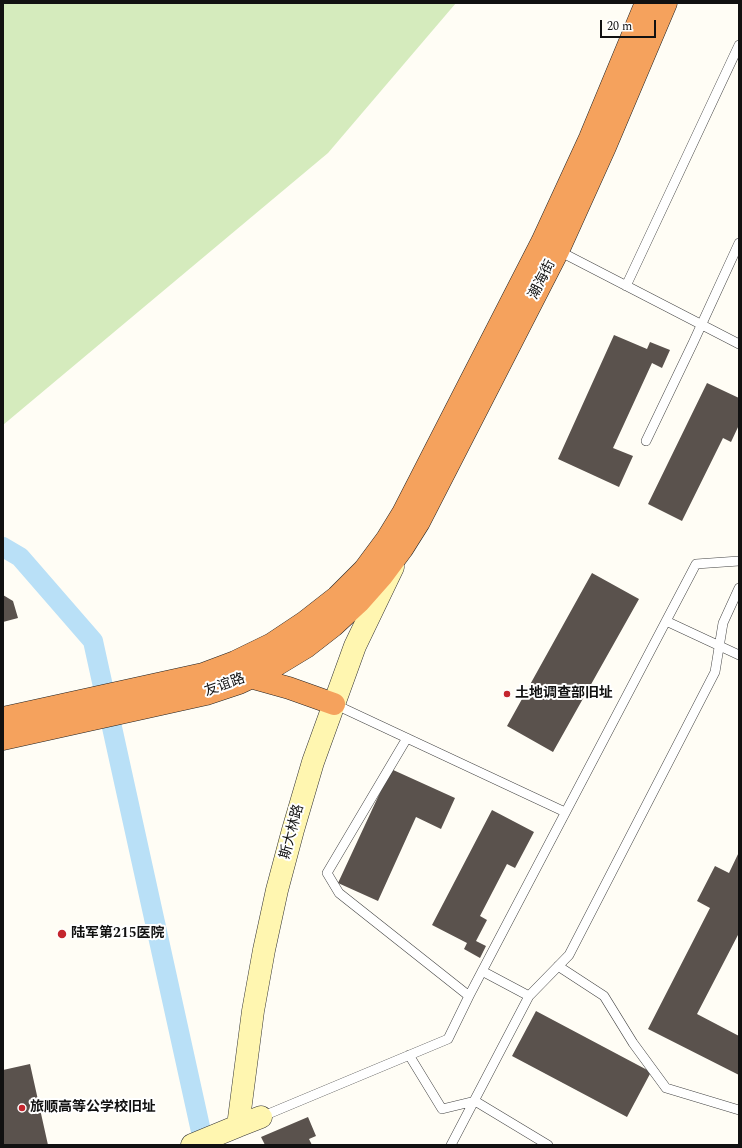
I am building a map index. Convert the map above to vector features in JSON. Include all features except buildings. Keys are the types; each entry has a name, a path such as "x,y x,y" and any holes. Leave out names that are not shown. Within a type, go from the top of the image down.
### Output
{"highway":[{"name":"潮海街","path":"550,247 590,138 646,3"},
{"name":"潮海街","path":"395,544 403,513 605,147 666,3"},
{"name":"友谊路","path":"3,739 74,713 149,696 235,662 272,644 305,622 337,597 364,570 395,544"},
{"name":"友谊路","path":"149,696 206,694 239,683 273,668 306,647 333,626 364,597 382,576 395,544"},
{"path":"203,674 228,673 252,677 334,704"},
{"name":"友谊路","path":"3,718 74,713"}],"street":[{"name":"斯大林路","path":"235,1127 253,1011 277,890 313,762 355,646 395,544"},
{"path":"192,1145 261,1117"}],"lane":[{"path":"626,286 739,45"},
{"path":"646,440 739,243"},
{"path":"550,247 739,344"},
{"path":"261,1117 448,1039 565,812 696,564 739,561"},
{"path":"451,1145 529,996 570,955 715,672 723,623 739,588"},
{"path":"666,621 739,655"},
{"path":"334,704 565,812"},
{"path":"407,738 327,873 338,893 469,996"},
{"path":"558,966 604,996 633,1043 666,1088 739,1110"},
{"path":"482,971 529,996"},
{"path":"409,1055 442,1109 475,1101 548,1145"}],"green space":[{"path":"3,3 456,3 328,153 3,425"}],"waterway":[{"path":"3,547 20,557 93,641 204,1145"}],"place":[{"name":"土地调查部旧址","path":"507,694"},
{"name":"陆军第215医院","path":"62,934"},
{"name":"旅顺高等公学校旧址","path":"22,1108"}]}
